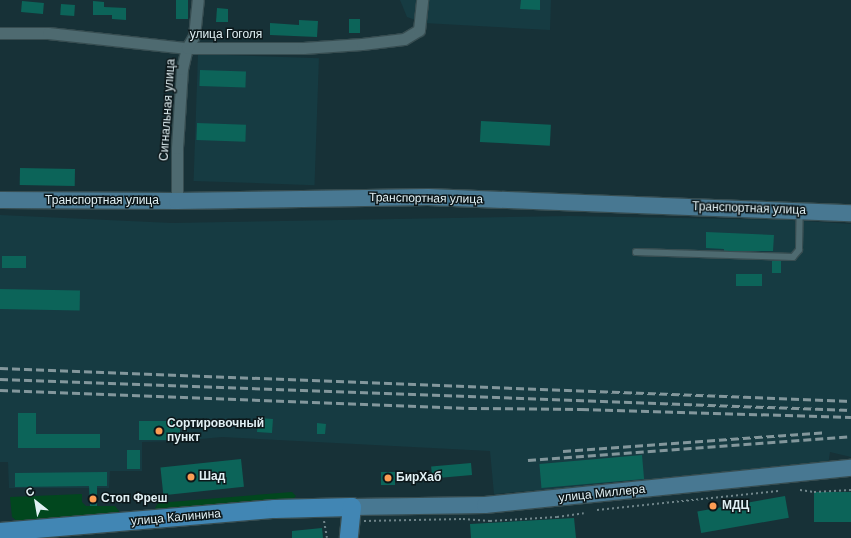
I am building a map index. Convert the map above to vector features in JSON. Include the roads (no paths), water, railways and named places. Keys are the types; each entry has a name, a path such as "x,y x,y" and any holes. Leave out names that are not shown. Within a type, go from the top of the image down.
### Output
{"main road":[{"name":"Транспортная улица","path":"0,200 177,201 428,197 851,213"},
{"name":"улица Миллера","path":"352,507 486,505 851,468"},
{"name":"улица Калинина","path":"0,532 275,509 352,507"},
{"path":"352,507 355,533"}],"street":[{"name":"Сигнальная улица","path":"177,201 177,148 182,69 187,48 194,36 198,0"},
{"name":"улица Гоголя","path":"0,33 48,33 187,48 303,48 404,39 419,30 422,0"}],"lane":[{"path":"636,252 792,257 799,250 800,211"}],"railway":[{"path":"0,368 851,401"},
{"path":"0,379 851,410"},
{"path":"0,390 469,408 581,409 851,417"},
{"path":"563,451 825,432"},
{"path":"528,460 851,436"}],"place":[{"name":"Сортировочный пункт","path":"159,431"},
{"name":"Шад","path":"191,477"},
{"name":"БирХаб","path":"388,478"},
{"name":"Стоп Фреш","path":"93,499"},
{"name":"МДЦ","path":"713,506"}]}
